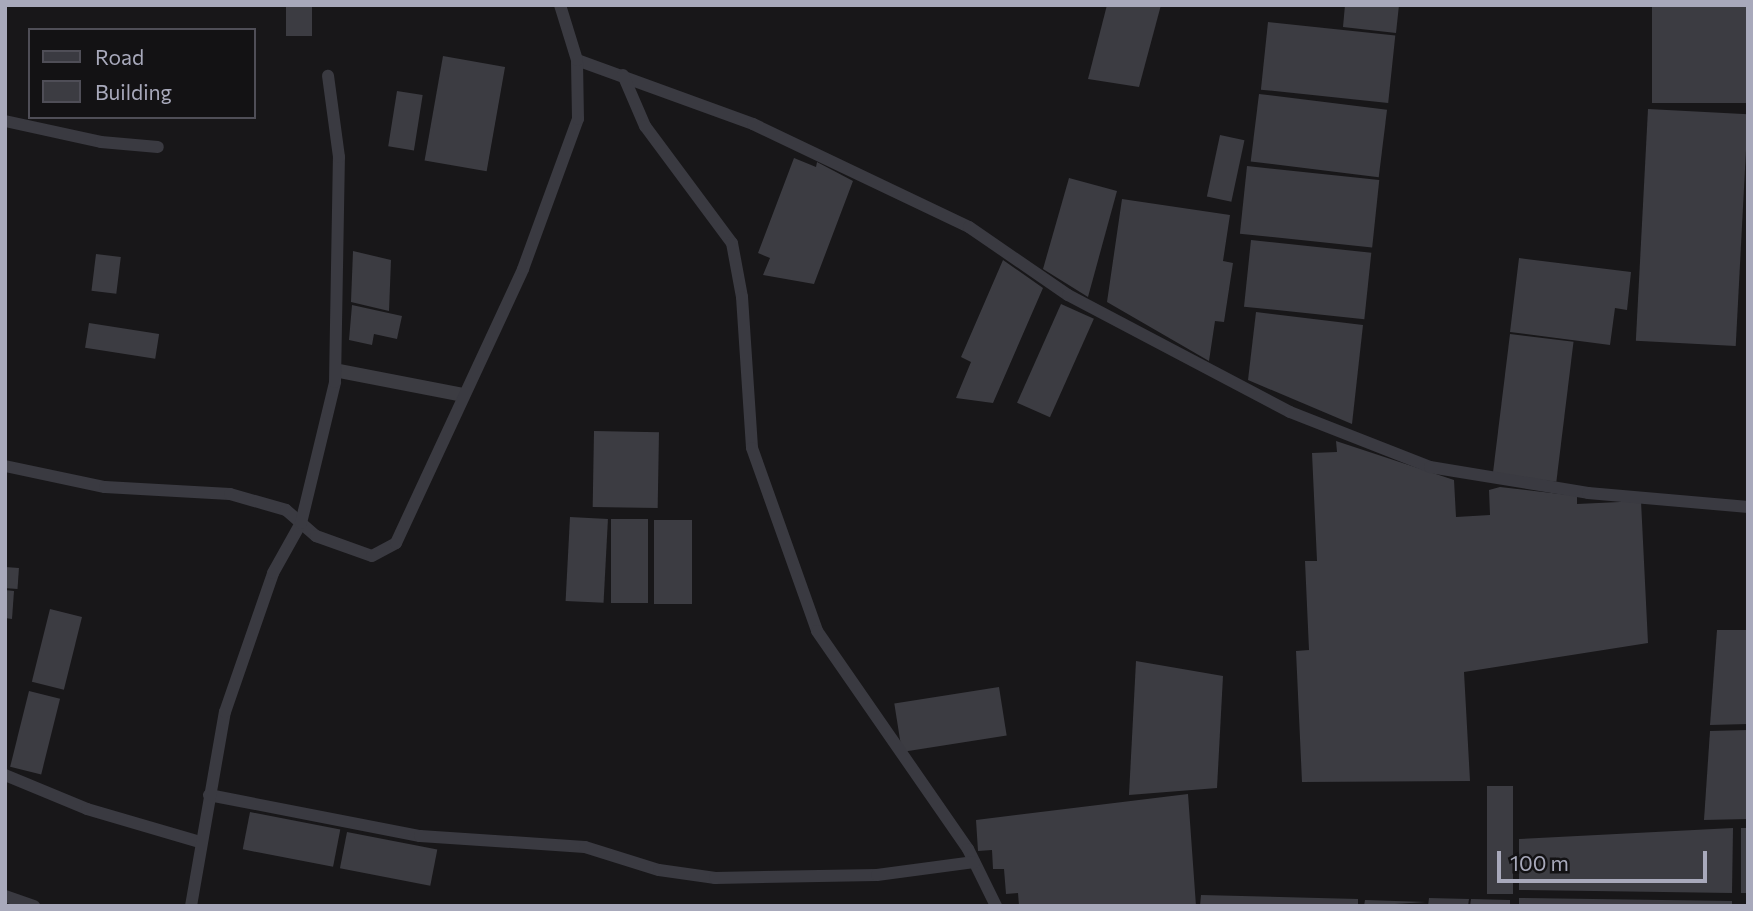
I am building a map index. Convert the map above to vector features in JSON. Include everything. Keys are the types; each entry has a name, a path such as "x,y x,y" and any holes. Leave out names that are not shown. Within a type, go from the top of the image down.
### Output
{"street":[{"path":"5,466 105,486 230,494 286,510 316,536 372,556 396,543 527,256 578,119 577,60 560,5"},
{"path":"577,60 754,124 969,227 1068,295 1290,412 1430,467 1588,493 1748,507"},
{"path":"623,75 645,126 732,243 742,297 752,448 817,631 974,862 996,906"},
{"path":"191,906 200,842 225,712 273,573 301,523 335,382 339,157 328,76"},
{"path":"5,121 101,142 158,147"},
{"path":"5,775 87,809 200,842"},
{"path":"209,795 420,836 585,847 659,870 715,878 877,875 974,862"},
{"path":"5,896 34,906"}],"building":[{"path":"286,5 312,5 312,36 286,36"},
{"path":"1107,5 1161,5 1139,87 1088,79"},
{"path":"1345,5 1399,5 1396,33 1343,27"},
{"path":"1652,5 1748,5 1748,103 1652,103"},
{"path":"1268,22 1395,35 1388,103 1261,90"},
{"path":"443,56 505,67 487,171 425,160"},
{"path":"397,91 423,95 414,150 388,146"},
{"path":"1259,94 1387,110 1379,177 1251,161"},
{"path":"1648,109 1748,114 1736,346 1636,341"},
{"path":"1220,135 1244,140 1231,202 1207,197"},
{"path":"794,158 816,167 817,162 853,181 814,284 763,275 770,258 758,253"},
{"path":"1247,166 1379,180 1372,248 1240,234"},
{"path":"1069,178 1117,191 1088,297 1043,269"},
{"path":"1122,199 1230,215 1223,261 1233,263 1224,322 1215,321 1209,361 1107,302"},
{"path":"1251,240 1371,253 1364,319 1244,307"},
{"path":"353,251 391,260 389,311 351,302"},
{"path":"96,254 121,257 116,294 91,291"},
{"path":"1519,258 1631,272 1627,310 1615,308 1610,345 1510,332"},
{"path":"1003,260 1043,288 993,403 956,398 971,362 961,357"},
{"path":"1061,304 1094,319 1050,417 1017,403"},
{"path":"352,305 402,316 397,339 374,334 372,345 349,340"},
{"path":"1256,312 1363,325 1352,424 1248,380"},
{"path":"89,323 159,334 155,359 85,348"},
{"path":"1510,334 1574,342 1556,482 1493,474"},
{"path":"340,364 463,388 460,402 337,378"},
{"path":"594,431 659,432 658,508 593,507"},
{"path":"1336,441 1454,480 1456,517 1490,515 1489,490 1500,487 1577,496 1577,504 1641,501 1648,643 1464,672 1470,781 1302,782 1296,651 1309,650 1305,561 1317,561 1312,453 1337,452"},
{"path":"570,517 608,519 604,603 566,601"},
{"path":"611,519 648,519 648,603 611,603"},
{"path":"654,520 692,520 692,604 654,604"},
{"path":"5,567 19,568 18,589 5,588"},
{"path":"5,590 14,591 12,619 5,618"},
{"path":"50,609 82,617 64,690 32,682"},
{"path":"1717,630 1748,630 1748,724 1710,725"},
{"path":"1136,661 1223,676 1217,788 1129,795"},
{"path":"999,687 1007,735 902,752 894,704"},
{"path":"29,691 60,699 41,774 10,767"},
{"path":"1748,730 1748,819 1704,820 1710,731"},
{"path":"1487,786 1513,786 1513,894 1487,894"},
{"path":"1188,794 1196,906 1019,906 1018,893 1006,894 1004,869 993,869 992,850 978,851 976,820"},
{"path":"250,812 340,830 333,867 243,849"},
{"path":"1733,828 1732,893 1519,890 1519,839"},
{"path":"1741,828 1748,828 1748,893 1741,893"},
{"path":"347,832 437,850 430,886 340,868"},
{"path":"1201,895 1358,899 1358,906 1200,906"},
{"path":"1429,898 1469,899 1468,906 1428,906"},
{"path":"1519,898 1732,901 1732,906 1519,906"},
{"path":"1471,899 1510,900 1510,906 1470,906"},
{"path":"1365,900 1426,902 1364,906"}]}
